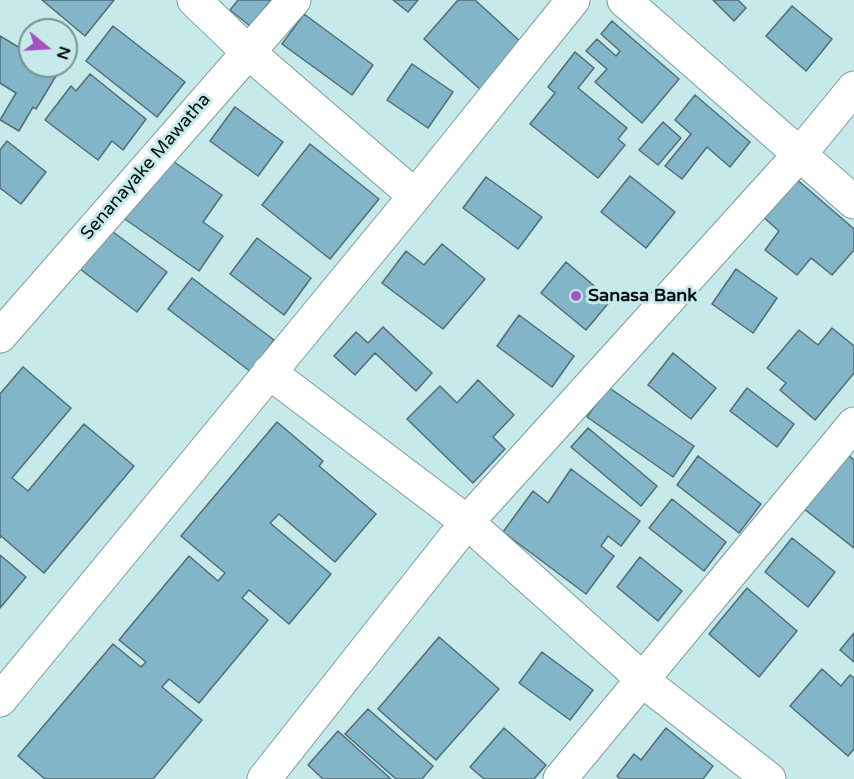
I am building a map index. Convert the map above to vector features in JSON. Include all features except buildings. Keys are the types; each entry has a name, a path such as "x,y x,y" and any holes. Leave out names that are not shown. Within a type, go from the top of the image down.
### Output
{"street":[{"path":"194,0 247,51 415,196"},
{"name":"Senanayake Mawatha","path":"0,336 294,0"},
{"path":"0,700 415,196 573,0"},
{"path":"624,0 854,202"},
{"path":"264,779 467,522 799,155 854,88"},
{"path":"269,372 467,522 642,680 769,779"},
{"path":"560,779 854,424"}],"place":[{"name":"Sanasa Bank","path":"576,296"}]}
